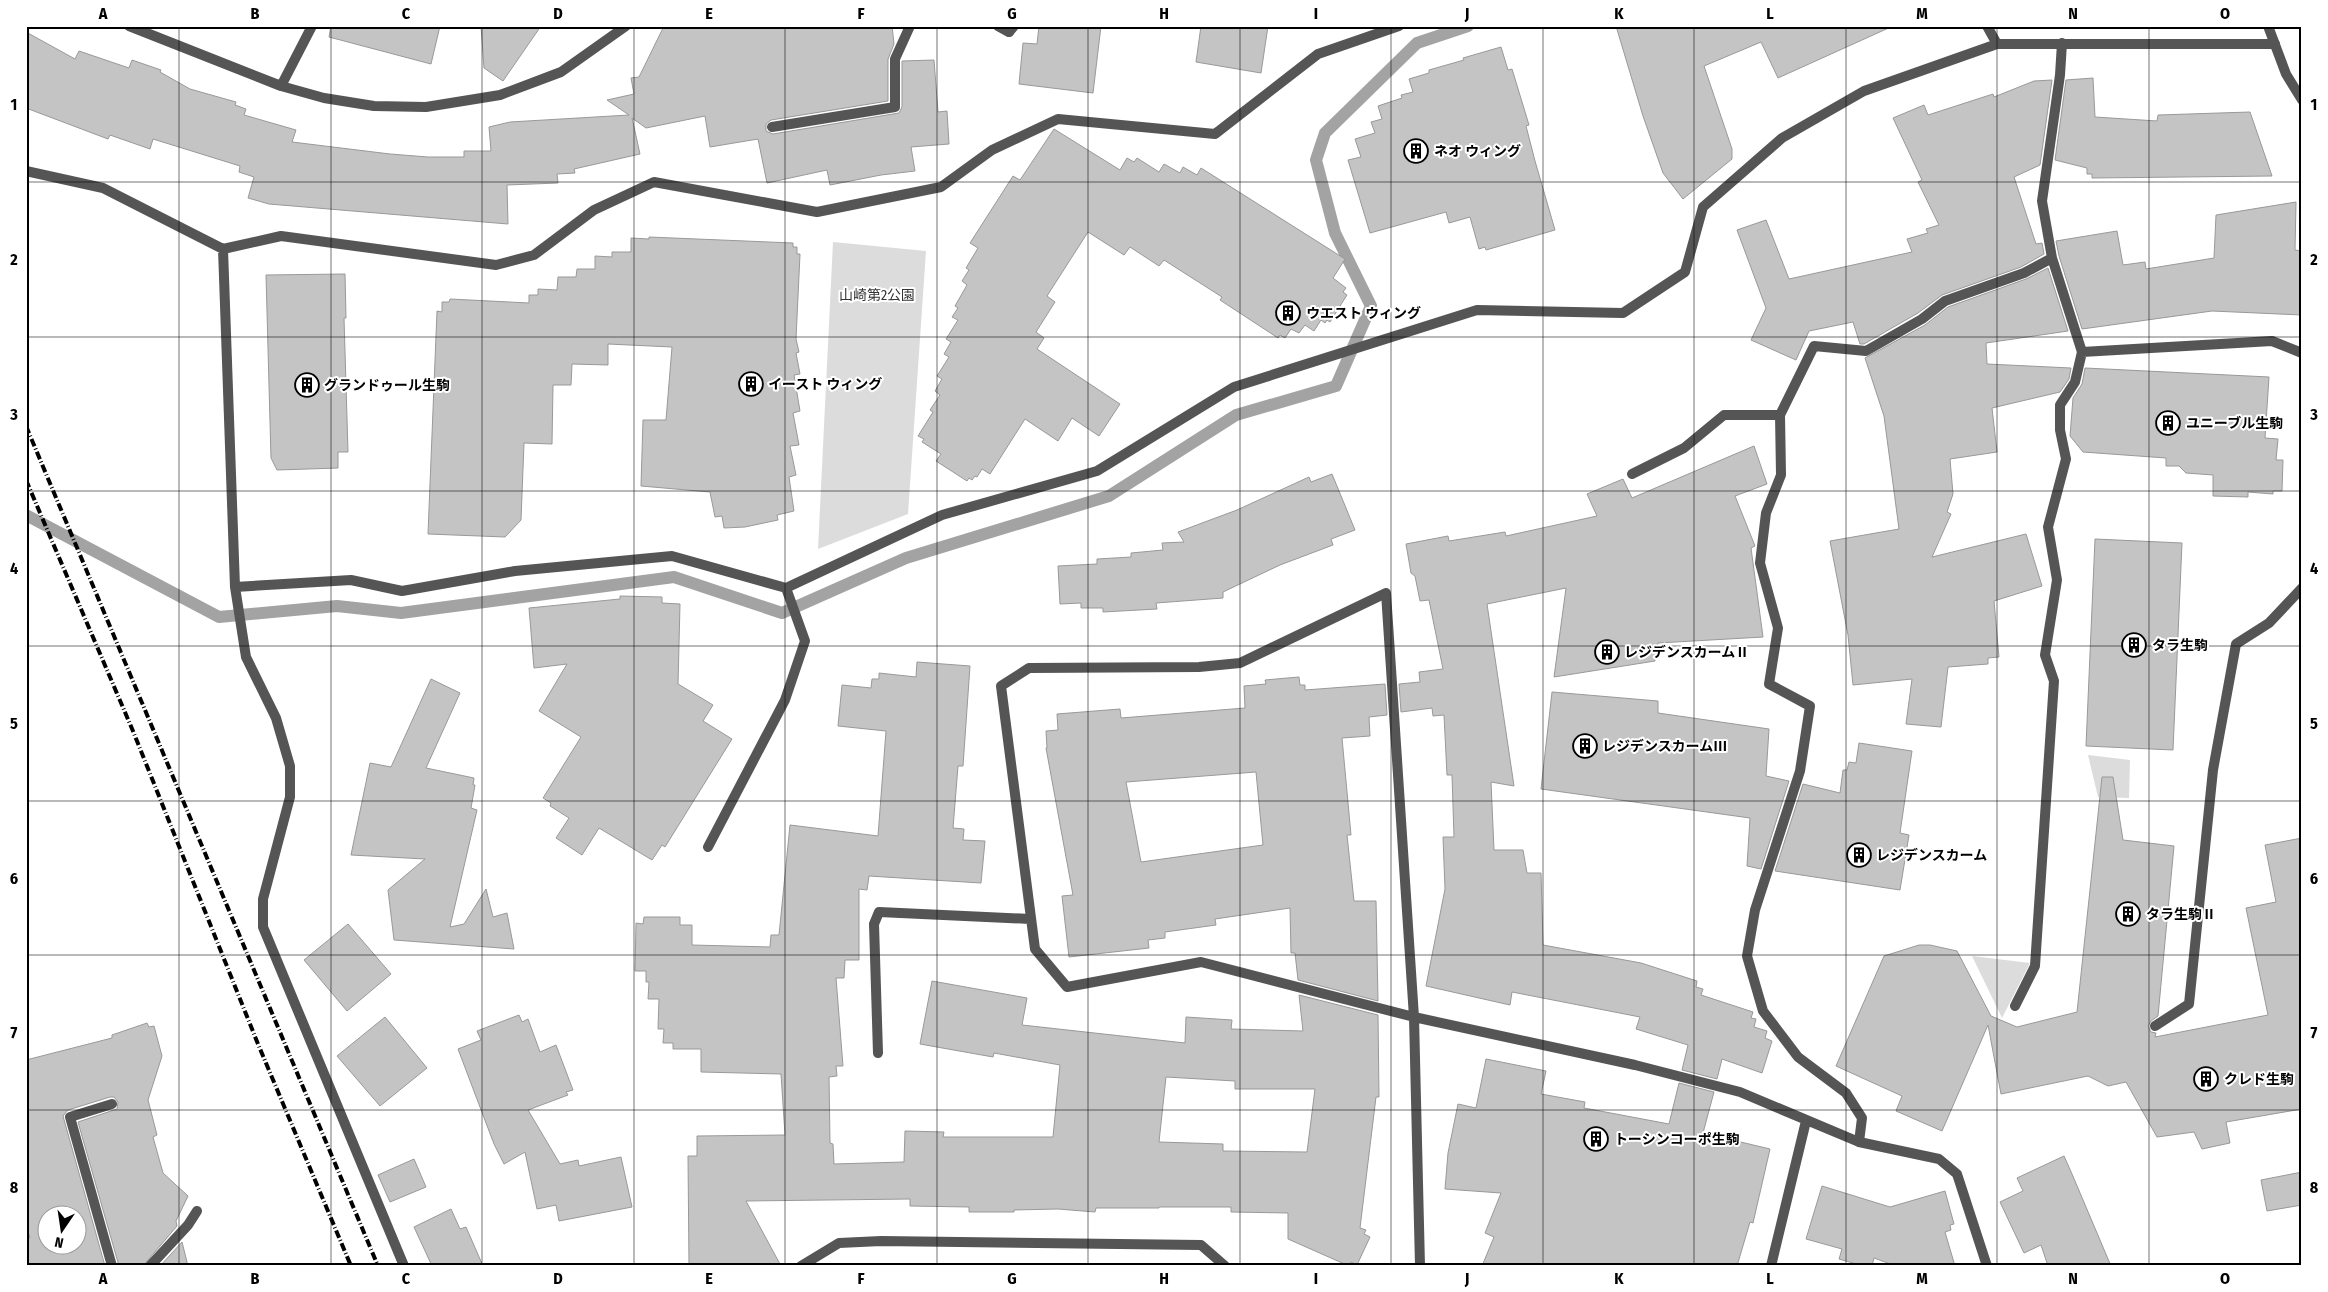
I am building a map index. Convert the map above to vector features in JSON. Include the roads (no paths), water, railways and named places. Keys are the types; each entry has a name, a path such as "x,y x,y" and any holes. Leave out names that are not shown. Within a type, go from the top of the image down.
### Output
{"street":[{"path":"129,26 281,86 324,98 374,106 426,107 500,95 560,72 626,26"},
{"path":"281,86 312,26"},
{"path":"772,127 896,107 895,59 910,26"},
{"path":"998,26 1011,29"},
{"path":"26,171 103,188 223,249 281,236 496,264 534,255 594,210 654,182 817,212 941,187 992,150 1058,118 1215,134 1318,54 1400,26"},
{"path":"1987,26 1997,44"},
{"path":"2268,26 2286,74 2301,97"},
{"path":"2015,1006 2036,966 2054,681 2045,655 2058,580 2048,527 2066,459 2060,430 2060,405 2076,382 2082,352 2052,258 2042,201 2060,75 2062,43"},
{"path":"235,587 351,580 402,591 514,572 672,556 786,588 942,515 1097,471 1234,387 1477,310 1623,313 1685,272 1703,207 1782,138 1864,91 1997,44 2275,44"},
{"path":"223,249 235,587 246,657 276,718 290,766 290,797 264,899 263,927 404,1266"},
{"path":"1859,1142 1862,1118 1846,1093 1798,1057 1763,1011 1747,956 1755,910 1800,771 1810,706 1770,684 1778,628 1760,563 1766,513 1781,475 1780,414 1814,346 1866,351 1922,319 1945,301 2024,273 2052,258"},
{"path":"2082,352 2272,341 2302,353"},
{"path":"1632,474 1684,448 1724,415 1780,414"},
{"path":"708,846 785,700 805,641 786,588"},
{"path":"2155,1026 2189,1004 2213,770 2236,644 2269,623 2302,588"},
{"path":"1420,1266 1414,1017 1386,593 1240,663 1198,667 1030,668 1001,686 1035,949 1067,986 1201,962 1414,1017 1635,1065 1740,1092 1859,1142 1938,1160 1957,1174 1987,1266"},
{"path":"878,1053 874,924 879,912 1030,919"},
{"path":"112,1104 70,1117 112,1266"},
{"path":"1771,1266 1806,1121"},
{"path":"150,1266 188,1225 197,1211"},
{"path":"801,1266 839,1243 881,1240 1201,1245 1225,1266"}],"waterway":[{"path":"26,515 219,617 337,606 401,613 674,577 782,613 906,558 1109,496 1236,415 1336,386 1371,306 1335,233 1316,160 1325,133 1417,43 1468,26"}],"railway":[{"path":"26,426 378,1266"},
{"path":"26,480 133,731 258,1044 351,1266"}],"place":[{"name":"ネオ ウィング","path":"1416,151"},
{"name":"ウエスト ウィング","path":"1288,313"},
{"name":"イースト ウィング","path":"751,384"},
{"name":"グランドゥール生駒","path":"307,385"},
{"name":"ユニーブル生駒","path":"2168,423"},
{"name":"タラ生駒","path":"2134,645"},
{"name":"レジデンスカームⅡ","path":"1607,652"},
{"name":"レジデンスカームⅢ","path":"1585,746"},
{"name":"レジデンスカーム","path":"1859,855"},
{"name":"タラ生駒Ⅱ","path":"2128,914"},
{"name":"クレド生駒","path":"2206,1079"},
{"name":"トーシンコーポ生駒","path":"1596,1139"}],"park label":[{"name":"山崎第2公園","path":"877,295"}]}
